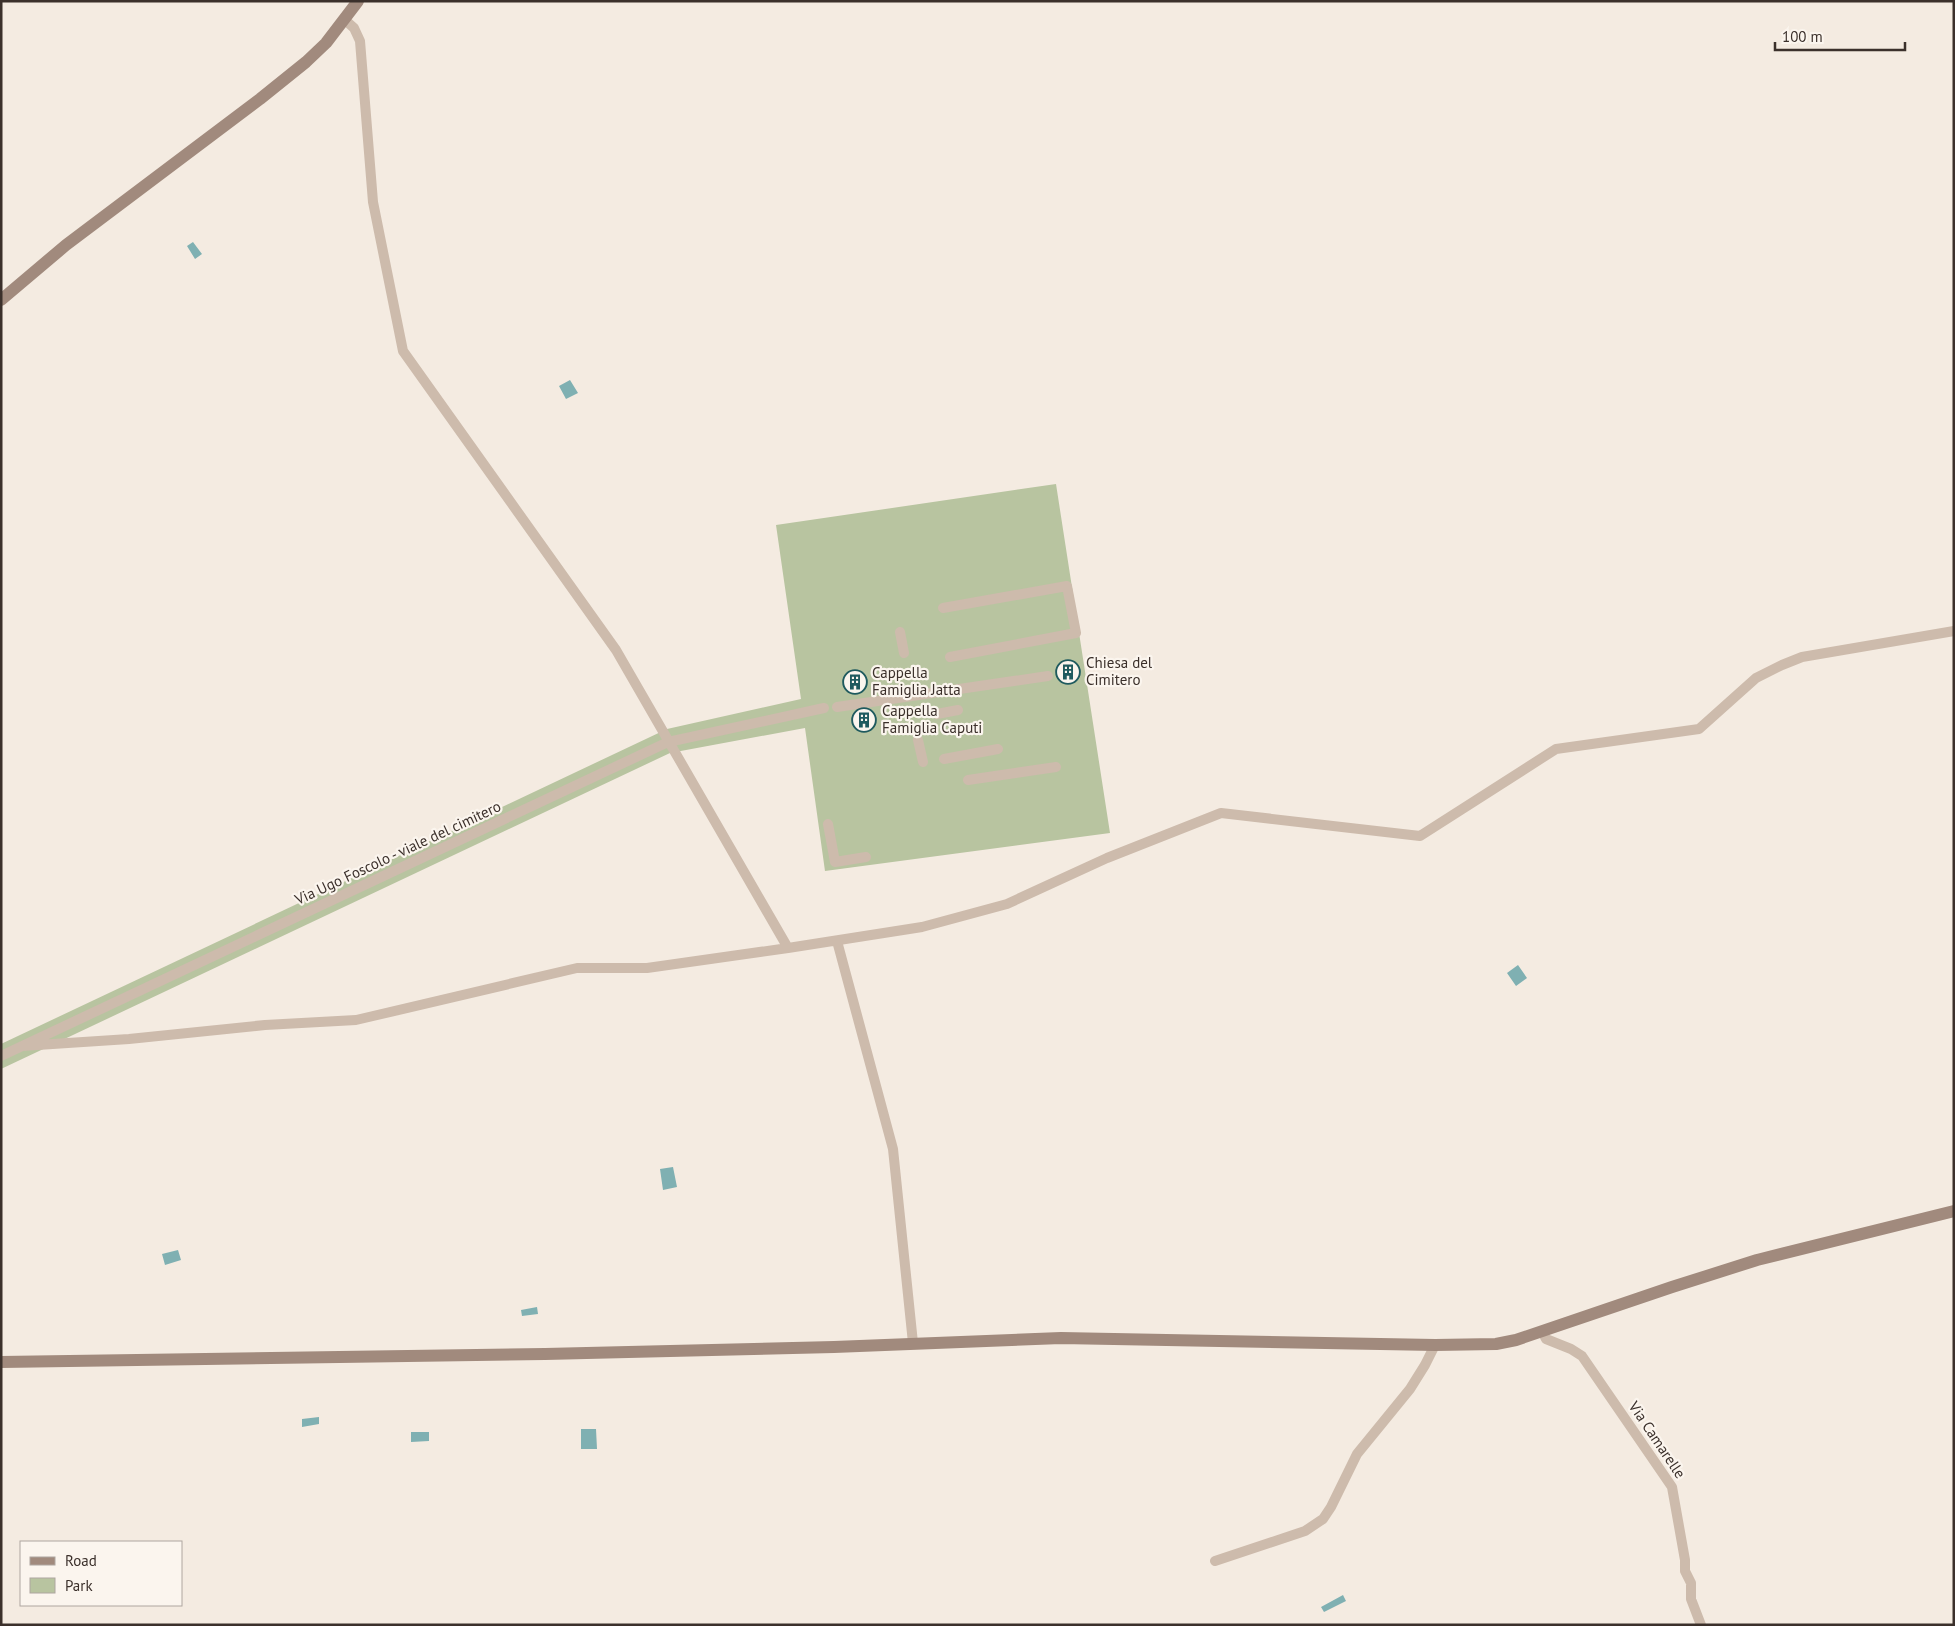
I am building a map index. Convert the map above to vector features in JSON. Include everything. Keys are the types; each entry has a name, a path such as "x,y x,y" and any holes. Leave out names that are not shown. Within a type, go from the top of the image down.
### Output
{"main road":[{"path":"1,300 66,245 260,100 306,62 326,43 358,1"},
{"path":"1,1362 555,1354 834,1347 1061,1338 1435,1345 1496,1344 1516,1340 1757,1260 1954,1211"}],"street":[{"path":"345,20 354,28 360,41 373,202 403,351 616,650 788,948"},
{"path":"943,608 1067,586 1076,632 950,657"},
{"path":"22,1046 129,1039 266,1025 356,1020 577,968 646,968 922,928 1007,904 1107,858 1222,813 1420,836 1556,749 1624,741 1698,729 1756,678 1802,657 1954,631"},
{"path":"900,632 904,653"},
{"path":"837,707 1048,676"},
{"name":"Via Ugo Foscolo - viale del cimitero","path":"1,1056 668,742 821,709"},
{"path":"937,714 958,710"},
{"path":"918,740 923,762"},
{"path":"944,759 998,749"},
{"path":"968,780 1056,767"},
{"path":"828,824 835,862 866,857"},
{"path":"837,941 893,1148 913,1343"},
{"name":"Via Camarelle","path":"1542,1331 1546,1339 1582,1356 1672,1487 1685,1560 1685,1571 1691,1583 1691,1599 1701,1625"},
{"path":"1215,1560 1305,1531 1323,1519 1331,1507 1356,1454 1410,1389 1435,1345"}],"green space":[{"path":"1056,484 1110,833 825,871 805,728 670,753 1,1069 1,1044 667,729 801,699 776,525"}],"water":[{"path":"193,242 202,254 195,259 187,246"},
{"path":"570,380 578,393 566,399 559,386"},
{"path":"1518,965 1527,978 1516,986 1507,973"},
{"path":"673,1167 677,1187 663,1190 660,1169"},
{"path":"178,1250 181,1260 165,1265 162,1254"},
{"path":"537,1307 538,1314 522,1316 521,1310"},
{"path":"319,1417 319,1424 302,1427 302,1419"},
{"path":"581,1429 596,1429 597,1449 581,1449"},
{"path":"411,1432 429,1432 429,1441 411,1442"},
{"path":"1343,1595 1346,1601 1324,1612 1321,1607"}],"place":[{"name":"Chiesa del Cimitero","path":"1068,672"},
{"name":"Cappella Famiglia Jatta","path":"855,682"},
{"name":"Cappella Famiglia Caputi","path":"864,720"}]}
